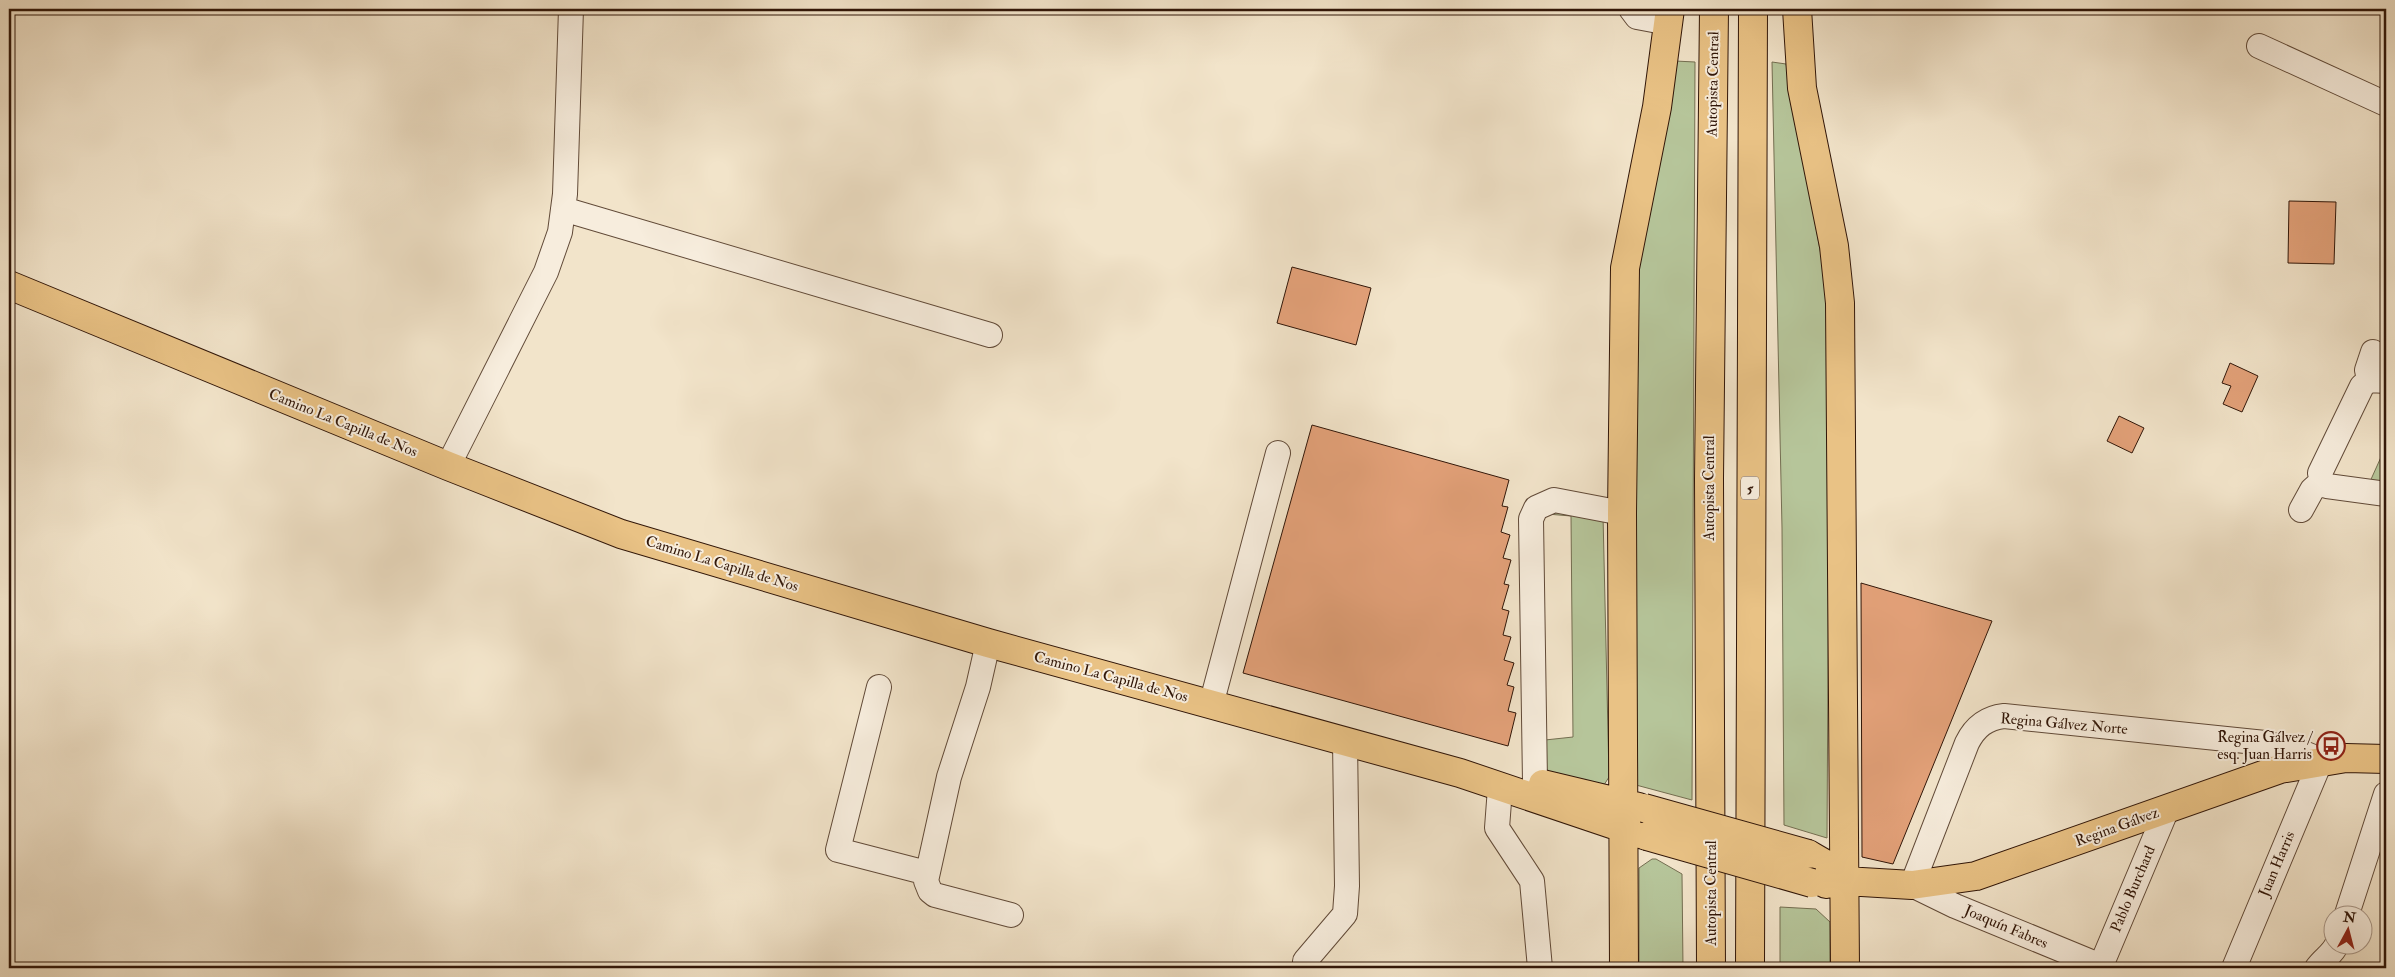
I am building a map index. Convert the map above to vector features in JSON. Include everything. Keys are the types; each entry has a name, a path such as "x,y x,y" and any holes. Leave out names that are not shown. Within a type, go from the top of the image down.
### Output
{"main road":[{"name":"Autopista Central","path":"1711,968 1708,479 1714,9"},
{"name":"5","path":"1750,968 1753,9"},
{"path":"1798,9 1802,88 1834,246 1840,304 1845,968"},
{"path":"1624,968 1634,819 1622,513 1625,268 1657,107 1669,16"},
{"name":"Camino La Capilla de Nos","path":"9,285 448,466 621,534 988,643 1460,773 1500,788 1634,819"},
{"name":"Regina Gálvez","path":"1634,819 1812,883 1845,881 1912,884 1955,881 1996,870 2280,769 2321,760 2346,758 2386,759"},
{"name":"Camino La Capilla de Nos","path":"1460,773 1502,776 1535,782 1634,819"},
{"path":"1634,819 1808,854 1828,865 1845,881"}],"street":[{"path":"448,466 546,272 560,232 563,210 572,9"},
{"path":"1631,9 1637,17 1669,16"},
{"path":"2259,46 2386,104"},
{"path":"563,210 990,335"},
{"path":"2372,352 2367,370 2378,381 2362,386 2321,470 2322,481 2327,486 2386,494"},
{"path":"1211,705 1278,453"},
{"path":"2301,510 2312,490 2322,481"},
{"path":"1535,782 1531,519 1536,508 1554,500 1622,513"},
{"path":"988,643 978,687 949,777 928,873 927,886 935,895 1011,915"},
{"path":"879,686 838,850 928,873"},
{"name":"Regina Gálvez Norte","path":"1912,884 1967,743 1976,728 1989,719 2004,716 2265,743 2301,752 2321,760"},
{"path":"1305,961 1345,914 1348,886 1344,741"},
{"name":"Juan Harris","path":"2234,968 2321,760"},
{"path":"1500,788 1497,828 1532,881 1540,968"},
{"path":"2350,904 2386,794"},
{"name":"Pablo Burchard","path":"2100,967 2167,809"},
{"name":"Joaquín Fabres","path":"1912,884 1955,906 2100,967"},
{"path":"2317,968 2331,954"}],"green space":[{"path":"1675,61 1695,62 1692,800 1636,785 1630,340 1643,231"},
{"path":"1772,62 1786,64 1830,304 1827,838 1784,825 1782,528"},
{"path":"2386,446 2386,487 2368,486"},
{"path":"1549,507 1603,515 1609,777 1604,785 1546,772 1545,740 1573,737 1571,516 1547,514"},
{"path":"1652,859 1656,859 1682,874 1683,968 1639,968 1639,868"},
{"path":"1780,907 1816,909 1830,922 1830,968 1780,968"}],"building":[{"path":"2289,201 2336,202 2334,264 2288,263"},
{"path":"1292,267 1371,288 1356,345 1277,323"},
{"path":"2230,363 2258,376 2242,412 2223,404 2231,386 2222,383"},
{"path":"2119,416 2144,428 2132,453 2107,441"},
{"path":"1312,425 1509,480 1502,506 1508,507 1501,532 1510,535 1503,558 1511,560 1504,584 1509,585 1502,609 1509,611 1503,635 1511,637 1504,660 1514,663 1507,685 1514,687 1508,711 1516,713 1508,746 1243,673"},
{"path":"1861,583 1992,621 1893,864 1862,857"}],"place":[{"name":"Regina Gálvez / esq. Juan Harris","path":"2331,746"}]}
